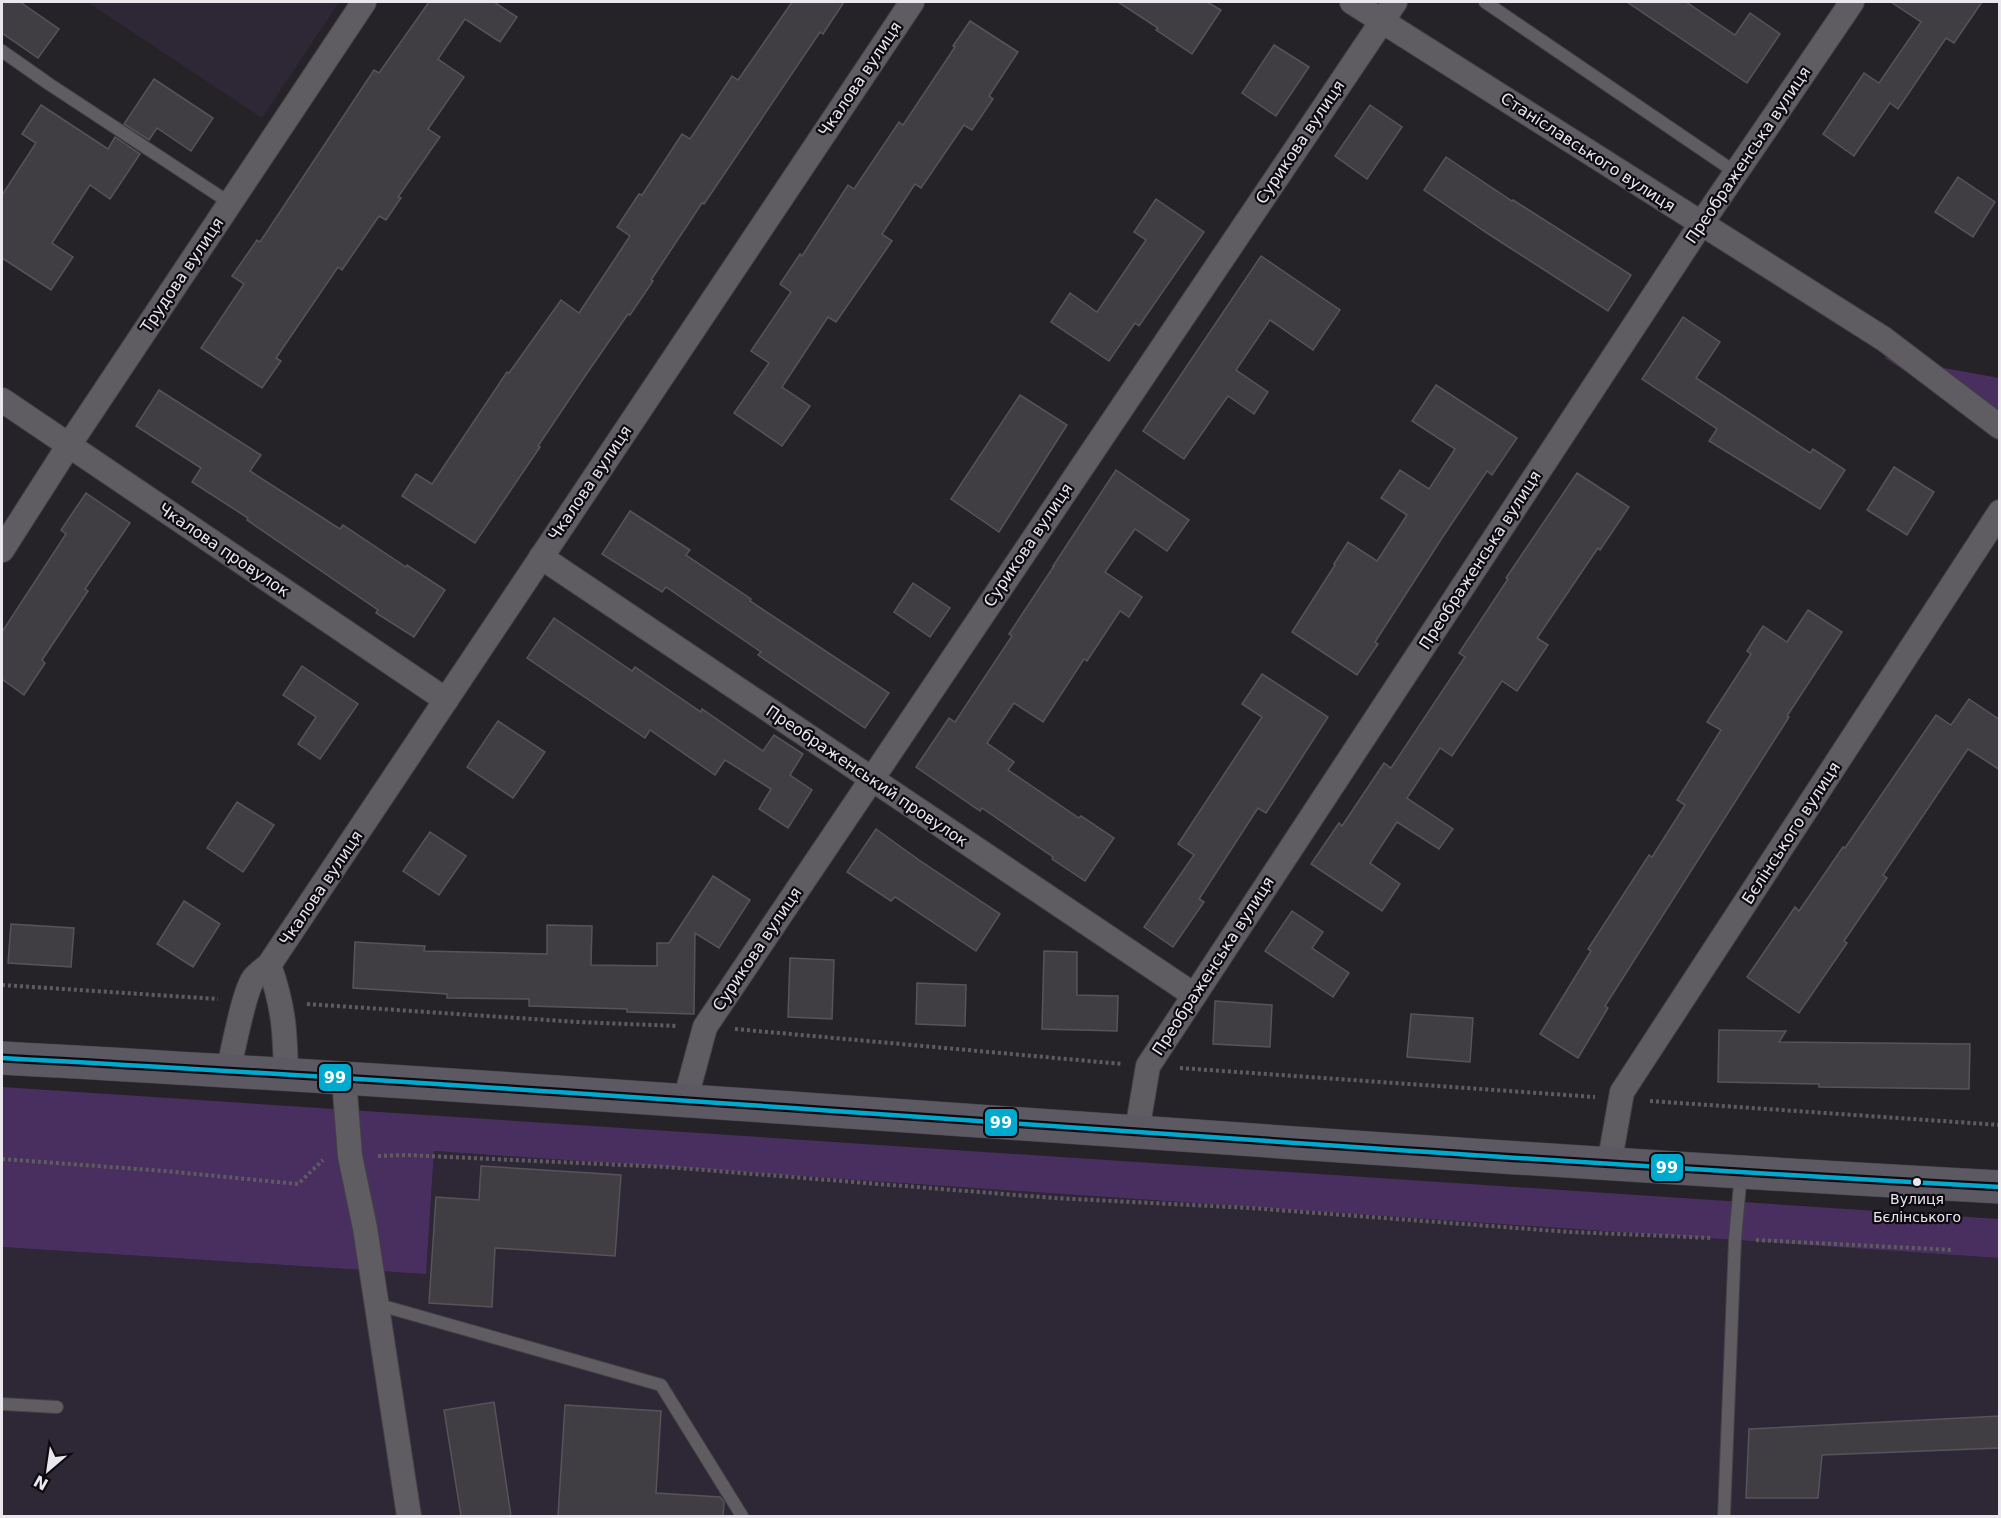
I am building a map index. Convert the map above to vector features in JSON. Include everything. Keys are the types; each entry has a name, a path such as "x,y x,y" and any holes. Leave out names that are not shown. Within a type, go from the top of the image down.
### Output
{"highway":[{"path":"2,1058 1137,1131 1609,1165 2000,1187"}],"street":[{"name":"Трудова вулиця","path":"2,550 69,445 364,2"},
{"name":"Чкалова вулиця","path":"228,1071 250,985 255,977 269,965 912,2"},
{"name":"Станіславського вулиця","path":"1352,2 1389,11 1701,224 1884,339 2000,427"},
{"name":"Преображенська вулиця","path":"1137,1131 1148,1066 1735,172 1852,2"},
{"name":"Сурикова вулиця","path":"685,1101 705,1027 1389,11"},
{"name":"Чкалова провулок","path":"2,400 446,700"},
{"name":"Бєлінського вулиця","path":"1609,1165 1623,1092 2000,512"},
{"name":"Преображенський провулок","path":"541,557 1194,995"},
{"path":"269,965 281,1003 286,1075"},
{"path":"344,1079 350,1156 365,1228 409,1516"}],"lane":[{"path":"1485,2 1735,172"},
{"path":"2,51 230,203"},
{"path":"1724,1516 1735,1239 1741,1173"},
{"path":"376,1304 661,1385 742,1516"},
{"path":"2,1404 57,1407"}],"path":[{"path":"2,985 246,1000"},
{"path":"281,1003 577,1022 705,1027 1148,1066 2000,1125"},
{"path":"378,1156 406,1155 666,1167 1053,1198 1250,1208 1570,1232 1953,1250"},
{"path":"2,1159 298,1184 325,1158"}],"shaded area":[{"path":"87,2 339,2 262,118"},
{"path":"1884,357 1999,378 1999,434"},
{"path":"2,1087 1999,1219 1999,1258 434,1151 426,1274 2,1247"},
{"path":"434,1151 1999,1258 1999,1516 2,1516 2,1247 426,1274"}],"building":[{"path":"2,2 20,2 59,29 38,58 2,33"},
{"path":"429,2 494,2 517,17 500,42 465,19 438,59 464,77 428,129 440,137 398,197 401,198 386,220 379,216 342,270 338,267 276,358 281,361 262,388 201,348 244,284 232,276 257,240 260,242 374,70 379,73"},
{"path":"792,2 844,2 823,34 820,32 704,204 702,203 651,280 653,281 583,379 475,543 402,496 416,474 432,484 507,372 509,373 561,300 579,313 630,236 617,227 639,194 642,195 682,134 690,139 732,76 738,80"},
{"path":"1118,2 1207,2 1221,10 1192,54"},
{"path":"1627,2 1686,2 1735,35 1750,13 1780,34 1747,83"},
{"path":"1891,2 1982,2 1954,43 1946,38 1898,109 1890,103 1854,156 1823,134 1864,73 1879,83 1921,22"},
{"path":"970,21 1018,52 989,96 993,99 972,130 964,125 921,188 915,184 882,234 892,241 836,322 828,317 782,387 810,406 782,446 734,413 769,363 751,351 791,292 780,284 800,254 802,256 848,185 854,189 899,122 903,125"},
{"path":"1274,45 1309,67 1276,116 1242,93"},
{"path":"154,79 213,118 191,151 157,128 149,140 124,124"},
{"path":"41,105 108,149 115,137 140,154 110,199 90,185 52,243 73,257 51,290 2,258 2,195 36,143 22,134"},
{"path":"1370,105 1402,127 1367,179 1335,156"},
{"path":"1446,157 1631,275 1608,311 1424,190"},
{"path":"1958,177 1995,202 1973,237 1935,212"},
{"path":"1156,199 1204,232 1139,326 1135,323 1109,361 1051,322 1070,293 1097,312 1146,240 1134,232"},
{"path":"1261,256 1340,310 1313,350 1270,320 1236,370 1268,392 1254,414 1228,396 1184,459 1143,431"},
{"path":"1683,317 1720,342 1696,378 1810,453 1813,449 1845,470 1820,509 1709,441 1717,429 1642,379"},
{"path":"1436,385 1517,438 1492,475 1487,471 1375,642 1378,644 1357,675 1292,632 1348,542 1377,561 1407,515 1381,498 1400,470 1429,489 1455,449 1412,421"},
{"path":"159,390 261,455 250,471 340,529 343,525 445,590 414,637 376,613 378,610 247,520 248,518 192,482 201,468 136,426"},
{"path":"1020,395 1067,425 999,532 951,499"},
{"path":"1894,467 1934,492 1907,535 1867,510"},
{"path":"1116,470 1189,520 1167,551 1135,529 1105,572 1142,597 1129,617 1120,611 1087,661 1084,659 1043,722 1014,703 987,743 1014,762 1008,770 1079,818 1081,816 1114,838 1085,881 982,808 980,811 916,767 949,718 955,722 1012,636 1009,634"},
{"path":"1577,473 1629,507 1600,550 1598,548 1537,638 1548,645 1517,691 1502,681 1452,756 1440,748 1407,798 1453,829 1439,849 1397,822 1370,863 1400,884 1382,911 1311,864 1339,823 1342,826 1384,763 1391,768 1465,657 1459,653 1508,579 1506,578"},
{"path":"86,493 130,523 85,589 88,591 42,660 45,663 24,695 2,679 2,632 66,534 61,530"},
{"path":"630,511 690,550 686,555 751,599 750,601 889,693 865,728 758,655 761,652 666,587 662,592 602,554"},
{"path":"913,583 950,608 930,637 894,612"},
{"path":"1808,610 1842,632 1605,1006 1608,1008 1578,1058 1540,1034 1591,951 1588,949 1649,855 1652,857 1685,805 1677,800 1721,730 1707,722 1751,654 1747,651 1763,626 1787,642"},
{"path":"554,618 632,671 635,667 763,751 774,735 803,754 790,775 812,790 788,828 759,809 771,789 725,760 715,775 650,730 645,738 527,658"},
{"path":"302,666 358,704 320,759 298,744 316,717 283,695"},
{"path":"1262,674 1328,717 1266,813 1258,808 1199,899 1204,902 1173,947 1144,927 1194,855 1178,844 1262,717 1242,704"},
{"path":"1969,699 2000,720 2000,770 1968,749 1883,875 1887,878 1844,941 1847,943 1799,1013 1747,977 1795,907 1799,911 1843,847 1845,848 1936,715 1951,725"},
{"path":"498,721 545,752 513,798 467,767"},
{"path":"237,802 274,825 243,872 207,848"},
{"path":"876,829 1000,914 976,951 895,897 891,901 847,872"},
{"path":"430,832 466,856 439,895 403,871"},
{"path":"713,876 750,900 719,948 695,933 694,1014 529,1006 529,999 447,998 447,994 353,988 355,942 425,946 424,951 547,954 547,925 592,926 591,965 657,966 657,943 669,943"},
{"path":"184,901 220,924 193,967 157,944"},
{"path":"1292,911 1323,932 1312,948 1349,973 1333,997 1265,951"},
{"path":"11,924 74,928 71,967 8,963"},
{"path":"1044,951 1077,952 1077,995 1118,996 1117,1031 1042,1029"},
{"path":"790,958 834,960 832,1019 788,1017"},
{"path":"917,983 966,985 965,1026 916,1024"},
{"path":"1215,1001 1272,1005 1270,1047 1213,1044"},
{"path":"1411,1014 1473,1018 1470,1062 1407,1057"},
{"path":"1719,1030 1786,1031 1779,1042 1970,1044 1969,1089 1819,1087 1819,1084 1718,1082"},
{"path":"481,1166 621,1175 615,1256 495,1248 492,1307 429,1303 436,1197 479,1200"},
{"path":"494,1402 511,1516 461,1516 444,1410"},
{"path":"565,1405 661,1411 656,1493 720,1497 724,1502 723,1516 558,1516"},
{"path":"2000,1416 2000,1448 1822,1455 1818,1498 1746,1498 1749,1429"}],"transit line":[{"name":"99","path":"2,1058 501,1088 1500,1157 2000,1187"}],"place":[{"name":"Вулиця Бєлінського","path":"1917,1182"}]}
